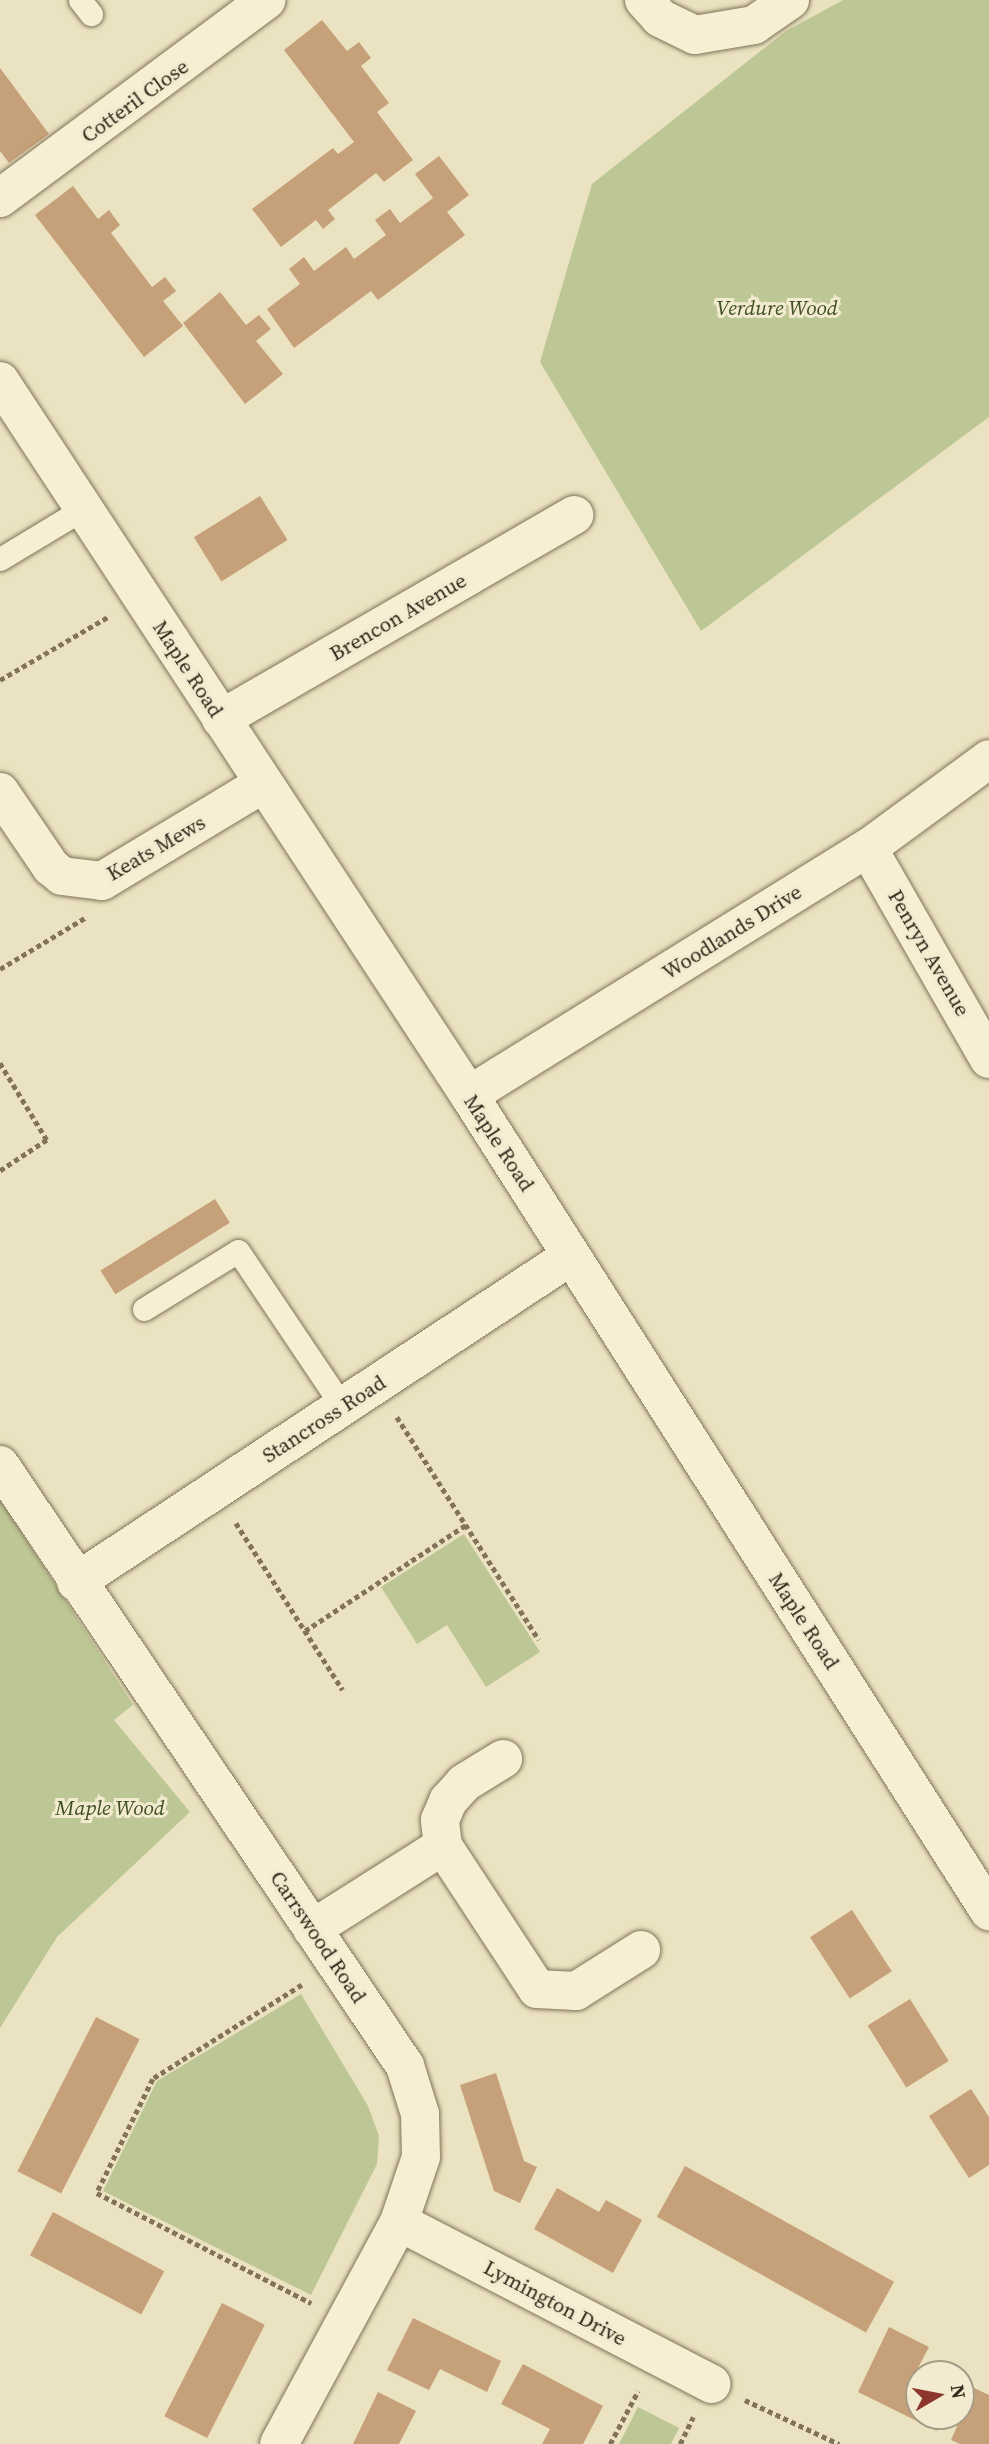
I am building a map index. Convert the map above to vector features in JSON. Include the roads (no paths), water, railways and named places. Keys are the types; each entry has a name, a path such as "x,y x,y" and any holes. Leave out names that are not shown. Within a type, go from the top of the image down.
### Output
{"street":[{"name":"Cotteril Close","path":"0,198 267,0"},
{"path":"644,0 660,18 695,35 754,25 790,0"},
{"name":"Maple Road","path":"0,381 469,1095 989,1911"},
{"name":"Brencon Avenue","path":"221,719 575,515"},
{"name":"Woodlands Drive","path":"469,1095 868,848 989,760"},
{"name":"Keats Mews","path":"0,792 51,867 62,876 94,881 117,875 263,784"},
{"name":"Penryn Avenue","path":"868,848 989,1059"},
{"name":"Stancross Road","path":"76,1581 571,1256"},
{"name":"Carrswood Road","path":"0,1465 405,2066 420,2114 421,2157 399,2222 279,2444"},
{"path":"503,1759 464,1783 448,1801 440,1821 443,1846 537,1989 576,1991 641,1950"},
{"path":"312,1929 443,1846"},
{"name":"Lymington Drive","path":"399,2222 710,2384"}],"lane":[{"path":"0,559 83,509"},
{"path":"144,1310 238,1251 342,1406"}],"park label":[{"name":"Verdure Wood","path":"777,308"},
{"name":"Maple Wood","path":"110,1808"}]}
